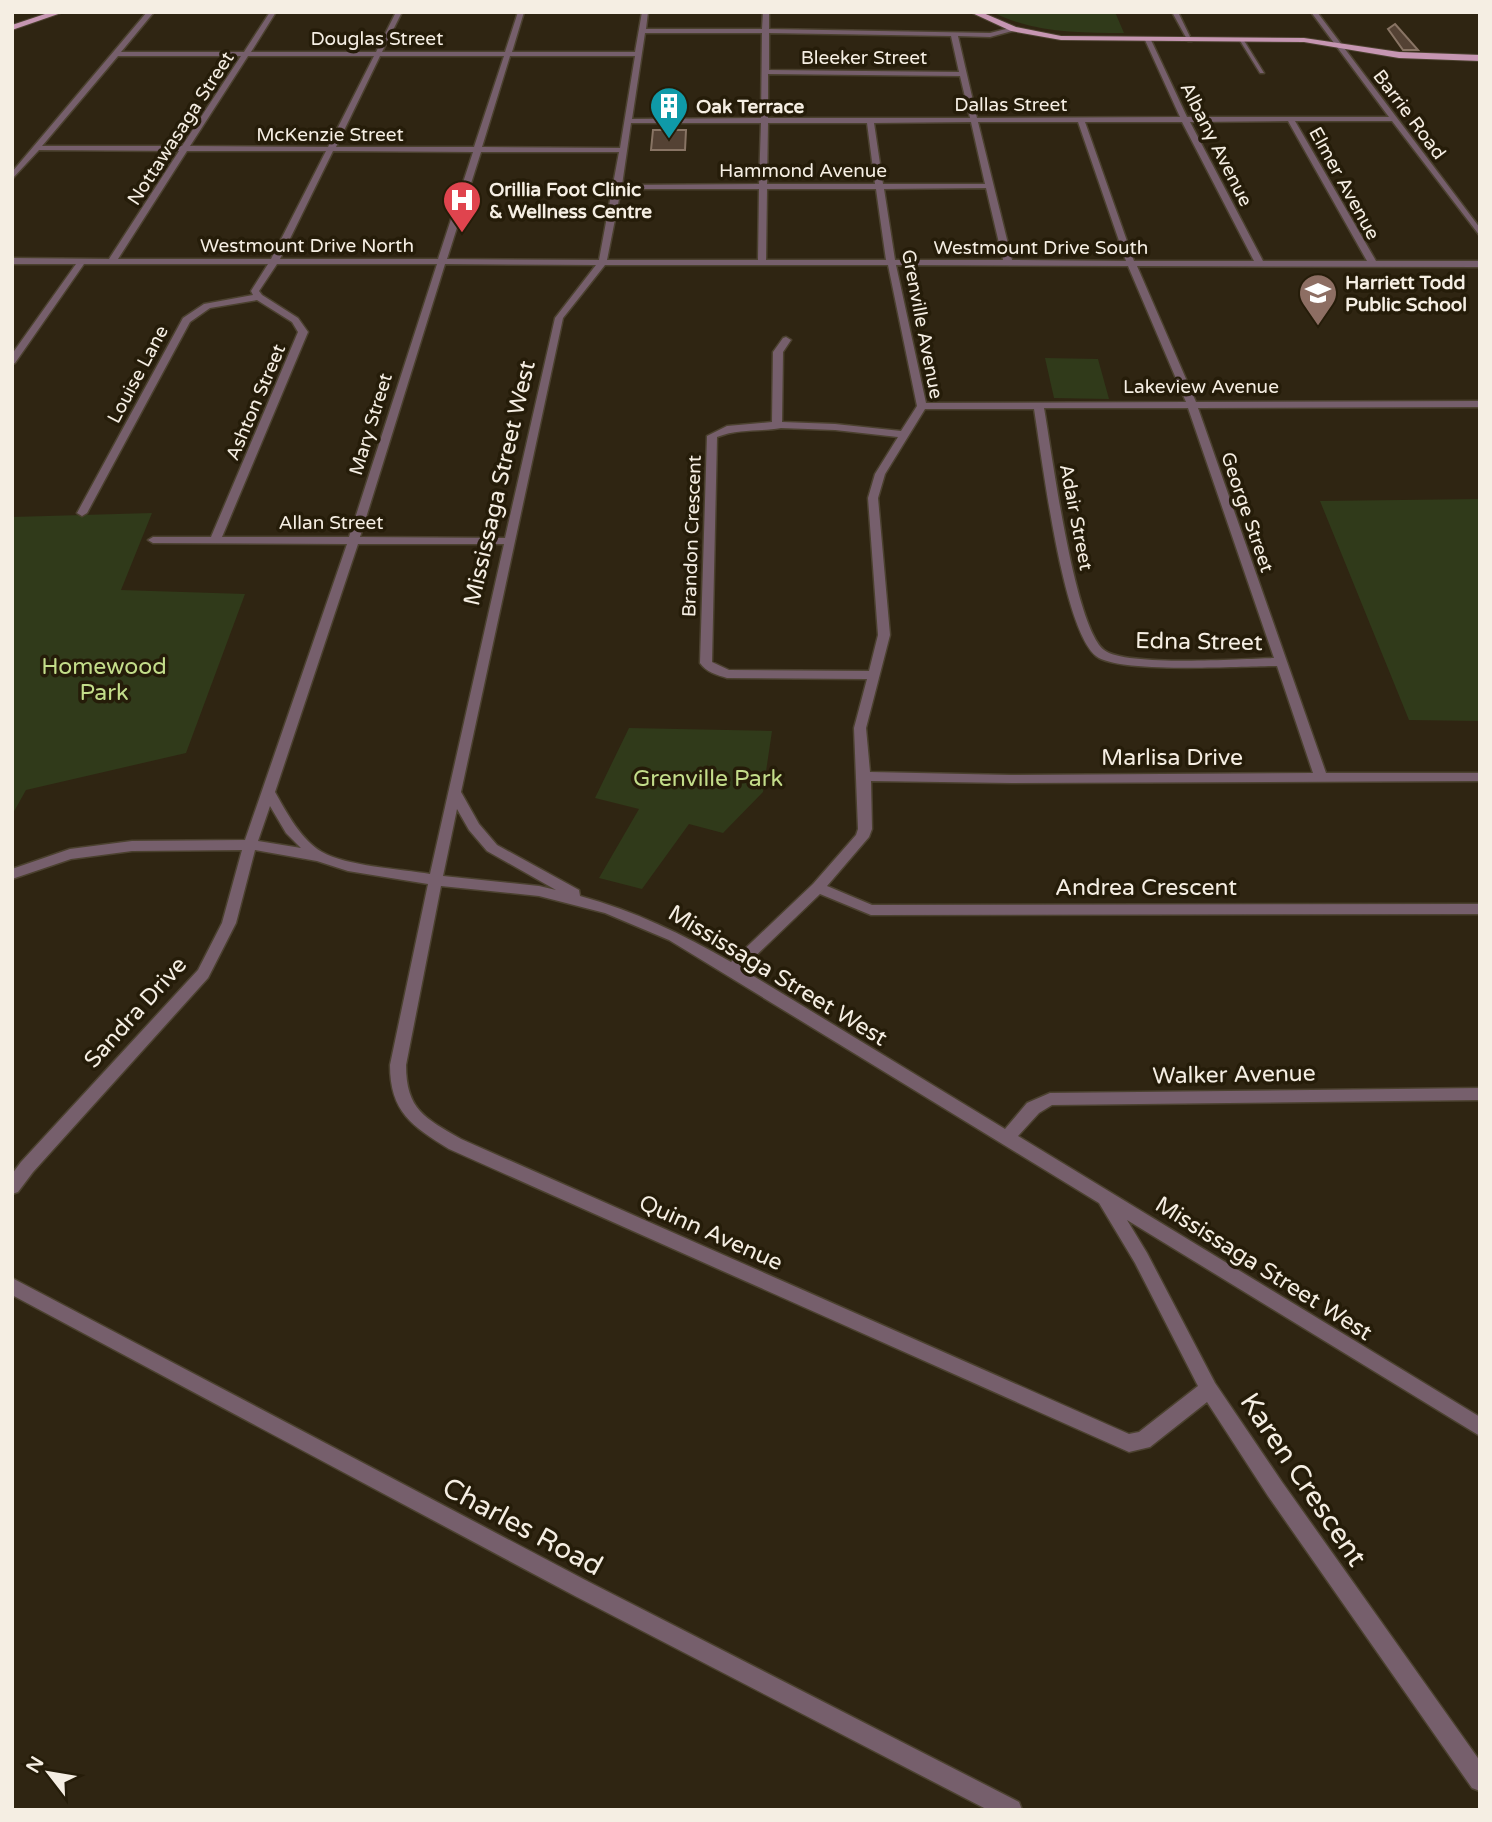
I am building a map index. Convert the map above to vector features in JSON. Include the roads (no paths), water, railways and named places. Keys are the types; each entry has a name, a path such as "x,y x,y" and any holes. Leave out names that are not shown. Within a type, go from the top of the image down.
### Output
{"main road":[{"path":"12,28 60,12"},
{"path":"974,12 1014,29 1071,39 1304,40 1407,56 1480,58"}],"street":[{"path":"12,177 151,12"},
{"name":"Nottawasaga Street","path":"112,261 273,12"},
{"path":"258,298 255,291 258,283 274,261 399,12"},
{"name":"Mary Street","path":"252,845 354,539 521,12"},
{"name":"Mississaga Street West","path":"645,12 618,187 602,263 559,318 436,880 539,891 597,906 674,936 1480,1427"},
{"path":"761,263 766,12"},
{"path":"1175,12 1191,40"},
{"name":"Barrie Road","path":"1314,12 1480,234"},
{"path":"642,31 954,35 1003,34 1014,29"},
{"path":"954,35 1008,263"},
{"name":"Albany Avenue","path":"1148,40 1185,120 1259,262"},
{"path":"1241,40 1262,72"},
{"name":"Douglas Street","path":"116,54 639,54"},
{"name":"Bleeker Street","path":"765,72 963,74"},
{"name":"Dallas Street","path":"629,121 1394,119"},
{"name":"Grenville Avenue","path":"732,970 818,888 862,837 865,821 860,728 884,635 885,621 873,498 880,474 922,406 891,262 870,120"},
{"name":"George Street","path":"1081,120 1131,263 1192,404 1321,777"},
{"name":"Elmer Avenue","path":"1292,120 1372,262"},
{"name":"McKenzie Street","path":"37,148 624,150"},
{"name":"Hammond Avenue","path":"618,187 989,186"},
{"name":"Westmount Drive North","path":"12,261 602,263"},
{"path":"12,361 82,261"},
{"name":"Westmount Drive South","path":"602,263 1480,264"},
{"name":"Louise Lane","path":"82,513 186,320 191,314 207,306 258,298"},
{"name":"Ashton Street","path":"216,539 303,332 301,325 295,320 258,298"},
{"path":"777,426 778,352 786,340"},
{"name":"Adair Street","path":"1038,404 1066,563 1086,635"},
{"name":"Lakeview Avenue","path":"922,406 1480,404"},
{"name":"Brandon Crescent","path":"874,675 727,674 706,663 712,436 732,426 855,428 905,435"},
{"name":"Allan Street","path":"153,540 509,541"},
{"name":"Edna Street","path":"1086,635 1100,654 1129,662 1281,662"},
{"name":"Marlisa Drive","path":"864,776 1011,779 1480,777"},
{"path":"455,793 474,827 492,848 597,906"},
{"path":"269,794 291,830 318,856"},
{"path":"12,874 70,855 132,846 252,845 318,856 348,866 436,880"},
{"name":"Sandra Drive","path":"12,1187 27,1167 203,974 229,923 244,863 252,845"},
{"name":"Quinn Avenue","path":"436,880 397,1075 403,1105 422,1124 455,1144 1129,1443 1143,1441 1209,1390"},
{"name":"Andrea Crescent","path":"818,888 871,910 1480,909"},
{"name":"Walker Avenue","path":"1006,1139 1033,1108 1050,1099 1480,1094"},
{"name":"Karen Crescent","path":"1104,1196 1141,1258 1209,1390 1275,1489 1480,1780"},
{"name":"Charles Road","path":"12,1286 582,1589 1011,1810"}],"place":[{"name":"Oak Terrace","path":"669,140"},
{"name":"Orillia Foot Clinic & Wellness Centre","path":"462,234"},
{"name":"Harriett Todd Public School","path":"1318,327"}],"park label":[{"name":"Homewood Park","path":"104,679"},
{"name":"Grenville Park","path":"708,778"}]}
